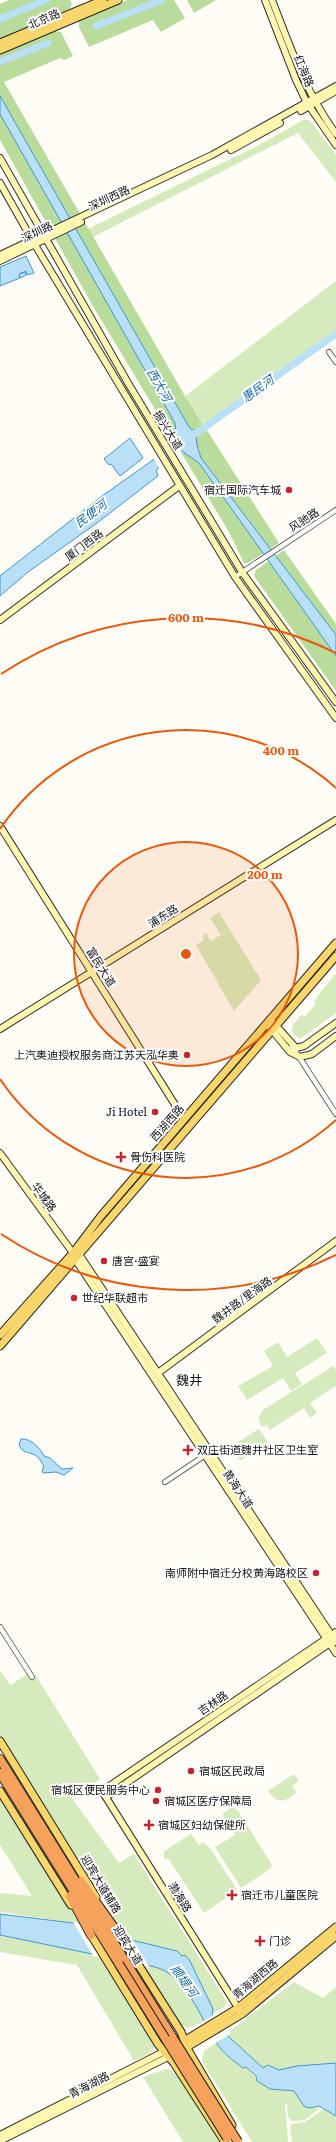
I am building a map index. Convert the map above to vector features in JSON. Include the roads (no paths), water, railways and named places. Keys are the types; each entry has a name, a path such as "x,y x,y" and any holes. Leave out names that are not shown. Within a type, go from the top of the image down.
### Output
{"highway":[{"path":"0,1753 12,1778"},
{"name":"迎宾大道","path":"0,1759 238,2142"},
{"name":"迎宾大道","path":"0,1773 229,2142"},
{"path":"17,1786 38,1813 70,1865 118,1933"},
{"path":"39,1836 52,1864 91,1935"}],"main road":[{"name":"北京路","path":"0,44 103,0"},
{"name":"北京路","path":"0,50 118,0"},
{"name":"西湖西路","path":"0,1346 75,1254 271,1024 336,943"},
{"name":"西湖西路","path":"0,1335 75,1254 101,1216 184,1119 336,956"},
{"name":"迎宾大道辅路","path":"0,1740 143,1974 181,2032 185,2044 242,2142"},
{"path":"0,1792 83,1921"},
{"name":"青海湖西路","path":"240,2011 336,1927"},
{"path":"91,1935 158,2044 167,2054 225,2142"},
{"name":"青海湖西路","path":"185,2044 203,2035 240,2011 336,1936"}],"street":[{"name":"红海路","path":"265,0 296,80 336,145"},
{"name":"红海路","path":"272,0 311,103 336,134"},
{"name":"深圳西路","path":"311,103 336,86"},
{"name":"深圳西路","path":"81,219 230,146 336,91"},
{"name":"振兴大道","path":"0,158 128,383 242,572 336,702"},
{"name":"振兴大道","path":"0,183 33,243 235,577 336,718"},
{"name":"深圳路","path":"0,261 81,219"},
{"name":"深圳路","path":"0,255 33,243"},
{"path":"329,352 336,362"},
{"name":"厦门西路","path":"0,620 180,486"},
{"name":"风驰路","path":"235,577 336,510"},
{"name":"浦东路","path":"0,1029 336,820"},
{"name":"富民大道","path":"0,826 184,1119"},
{"path":"271,1024 296,1048 304,1046 336,1023"},
{"path":"271,1024 290,1052 300,1057 312,1054 336,1036"},
{"path":"290,1043 336,1114"},
{"name":"华城路","path":"0,1153 75,1254"},
{"name":"魏井路/里海路","path":"158,1374 336,1241"},
{"name":"黄海大道","path":"75,1254 158,1374 333,1639 336,1653"},
{"name":"黄海大道","path":"75,1254 204,1456 333,1639"},
{"path":"165,1482 210,1452"},
{"path":"0,1627 32,1677"},
{"name":"吉林路","path":"102,1791 333,1639"},
{"name":"吉林路","path":"106,1796 333,1639"},
{"name":"渤海路","path":"102,1791 240,2011"},
{"name":"青海湖路","path":"0,2141 185,2044"},
{"name":"青海湖路","path":"0,2135 167,2054"}],"water":[{"path":"0,96 189,427 192,430 201,430 196,436 201,458 336,635 336,656 199,463 182,451 156,470 158,476 97,523 28,572 0,596 0,576 102,496 153,460 176,432 175,423 0,114"},
{"path":"26,256 34,273 27,275 26,271 19,274 25,272 26,275 21,278 19,275 20,278 0,286 0,267"},
{"path":"130,438 143,458 120,476 111,464 109,465 104,459"},
{"path":"21,1439 32,1442 41,1450 44,1456 50,1458 62,1469 73,1468 64,1475 56,1472 43,1473 42,1471 44,1466 38,1457 24,1451 19,1445"},
{"name":"顺堤河","path":"0,1914 73,1923 86,1929 177,1951 182,1956 185,1955 190,1961 213,2009 212,2014 228,2036 263,2068 268,2065 279,2070 297,2066 336,2063 336,2116 319,2106 309,2108 304,2106 294,2091 270,2089 257,2081 256,2076 246,2067 243,2068 221,2050 191,1998 184,1988 166,1971 155,1967 0,1935"}],"waterway":[{"path":"0,19 46,0"},
{"path":"96,26 162,0"},
{"path":"0,62 48,43"},
{"name":"惠民河","path":"192,435 336,334"}],"place":[{"name":"宿迁国际汽车城","path":"289,490"},
{"name":"上汽奥迪授权服务商江苏天泓华奥","path":"187,1055"},
{"name":"Ji Hotel","path":"155,1112"},
{"name":"骨伤科医院","path":"121,1157"},
{"name":"唐宫·盛宴","path":"104,1261"},
{"name":"世纪华联超市","path":"74,1298"},
{"name":"双庄街道魏井社区卫生室","path":"188,1450"},
{"name":"南师附中宿迁分校黄海路校区","path":"316,1573"},
{"name":"宿城区民政局","path":"191,1771"},
{"name":"宿城区便民服务中心","path":"158,1790"},
{"name":"宿城区医疗保障局","path":"156,1801"},
{"name":"宿城区妇幼保健所","path":"149,1825"},
{"name":"宿迁市儿童医院","path":"232,1895"},
{"name":"门诊","path":"260,1941"}],"district":[{"name":"魏井","path":"189,1380"}],"water label":[{"name":"西大河","path":"159,385"},
{"name":"民便河","path":"91,514"}]}
